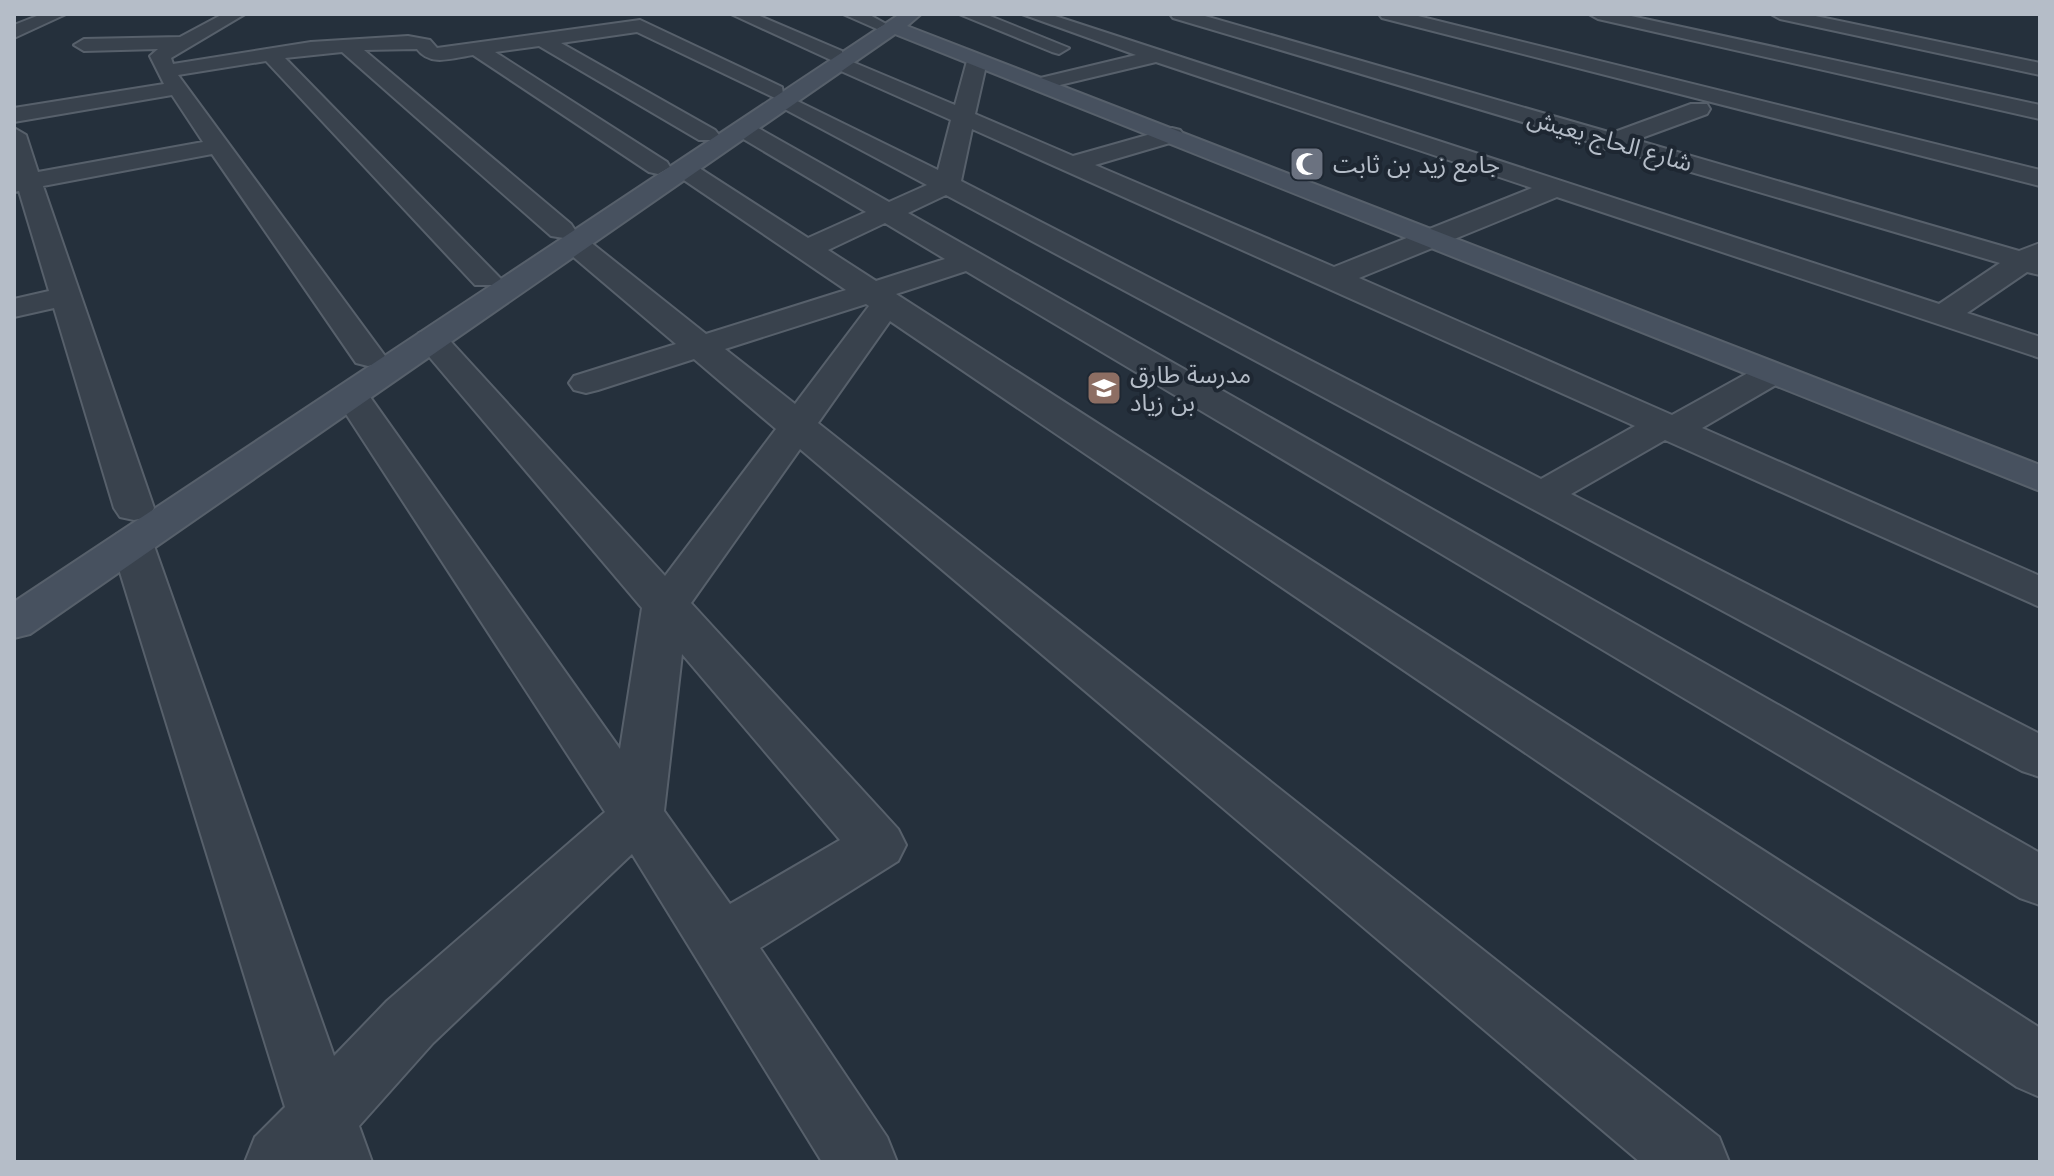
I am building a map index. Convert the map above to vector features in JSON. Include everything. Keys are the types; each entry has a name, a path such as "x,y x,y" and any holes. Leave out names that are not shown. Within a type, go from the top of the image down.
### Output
{"main road":[{"path":"360,375 431,340 568,236 837,59 885,19 977,61 1172,135 1769,375 2040,479"},
{"path":"14,623 133,526 360,375 486,279 568,236"},
{"path":"27,578 133,526"}],"street":[{"path":"14,32 57,14"},
{"path":"121,26 84,45 185,43 236,14"},
{"path":"740,14 961,116 1334,278 2040,593"},
{"path":"968,14 1119,56"},
{"path":"1031,14 1119,56 1141,78"},
{"path":"1388,14 2040,178"},
{"path":"1459,14 1964,137"},
{"path":"1598,14 2040,112"},
{"path":"1615,34 1674,14 2040,92"},
{"path":"1783,14 2040,69"},
{"path":"14,115 167,72 201,51 214,64 346,45 400,42 423,44 432,55 544,41 629,21 779,96 2040,757"},
{"path":"400,42 424,23"},
{"path":"488,48 523,25"},
{"name":"شارع الحاج يعيش","path":"1167,36 1219,26 2034,259"},
{"path":"274,54 313,30"},
{"path":"1039,84 1167,36 1521,176 1563,168 1942,316 2040,348"},
{"path":"544,41 698,150 807,249 2040,1065"},
{"path":"167,72 185,43"},
{"path":"1497,65 1585,44"},
{"path":"346,45 701,347 1694,1162"},
{"path":"488,48 698,150 885,213 2040,881"},
{"path":"274,54 486,279"},
{"path":"947,185 961,116 977,61"},
{"path":"167,72 218,146 636,817 721,940 862,1162"},
{"path":"1422,85 1467,73"},
{"path":"392,114 420,109"},
{"path":"1334,278 1432,240 1613,141 1699,109"},
{"path":"337,124 365,119"},
{"path":"14,135 22,182 66,296 133,526 330,1139"},
{"path":"1072,164 1172,135"},
{"path":"22,182 218,146"},
{"path":"807,249 947,185"},
{"path":"1942,316 2034,259"},
{"path":"586,383 879,297 969,261"},
{"path":"14,308 66,296"},
{"path":"280,1162 330,1139 410,1022 636,817 665,607 797,426 879,297"},
{"path":"431,340 878,845 721,940"},
{"path":"1541,495 1769,375"}],"place":[{"name":"جامع زيد بن ثابت","path":"1307,164"},
{"name":"مدرسة طارق بن زياد","path":"1104,388"}]}
